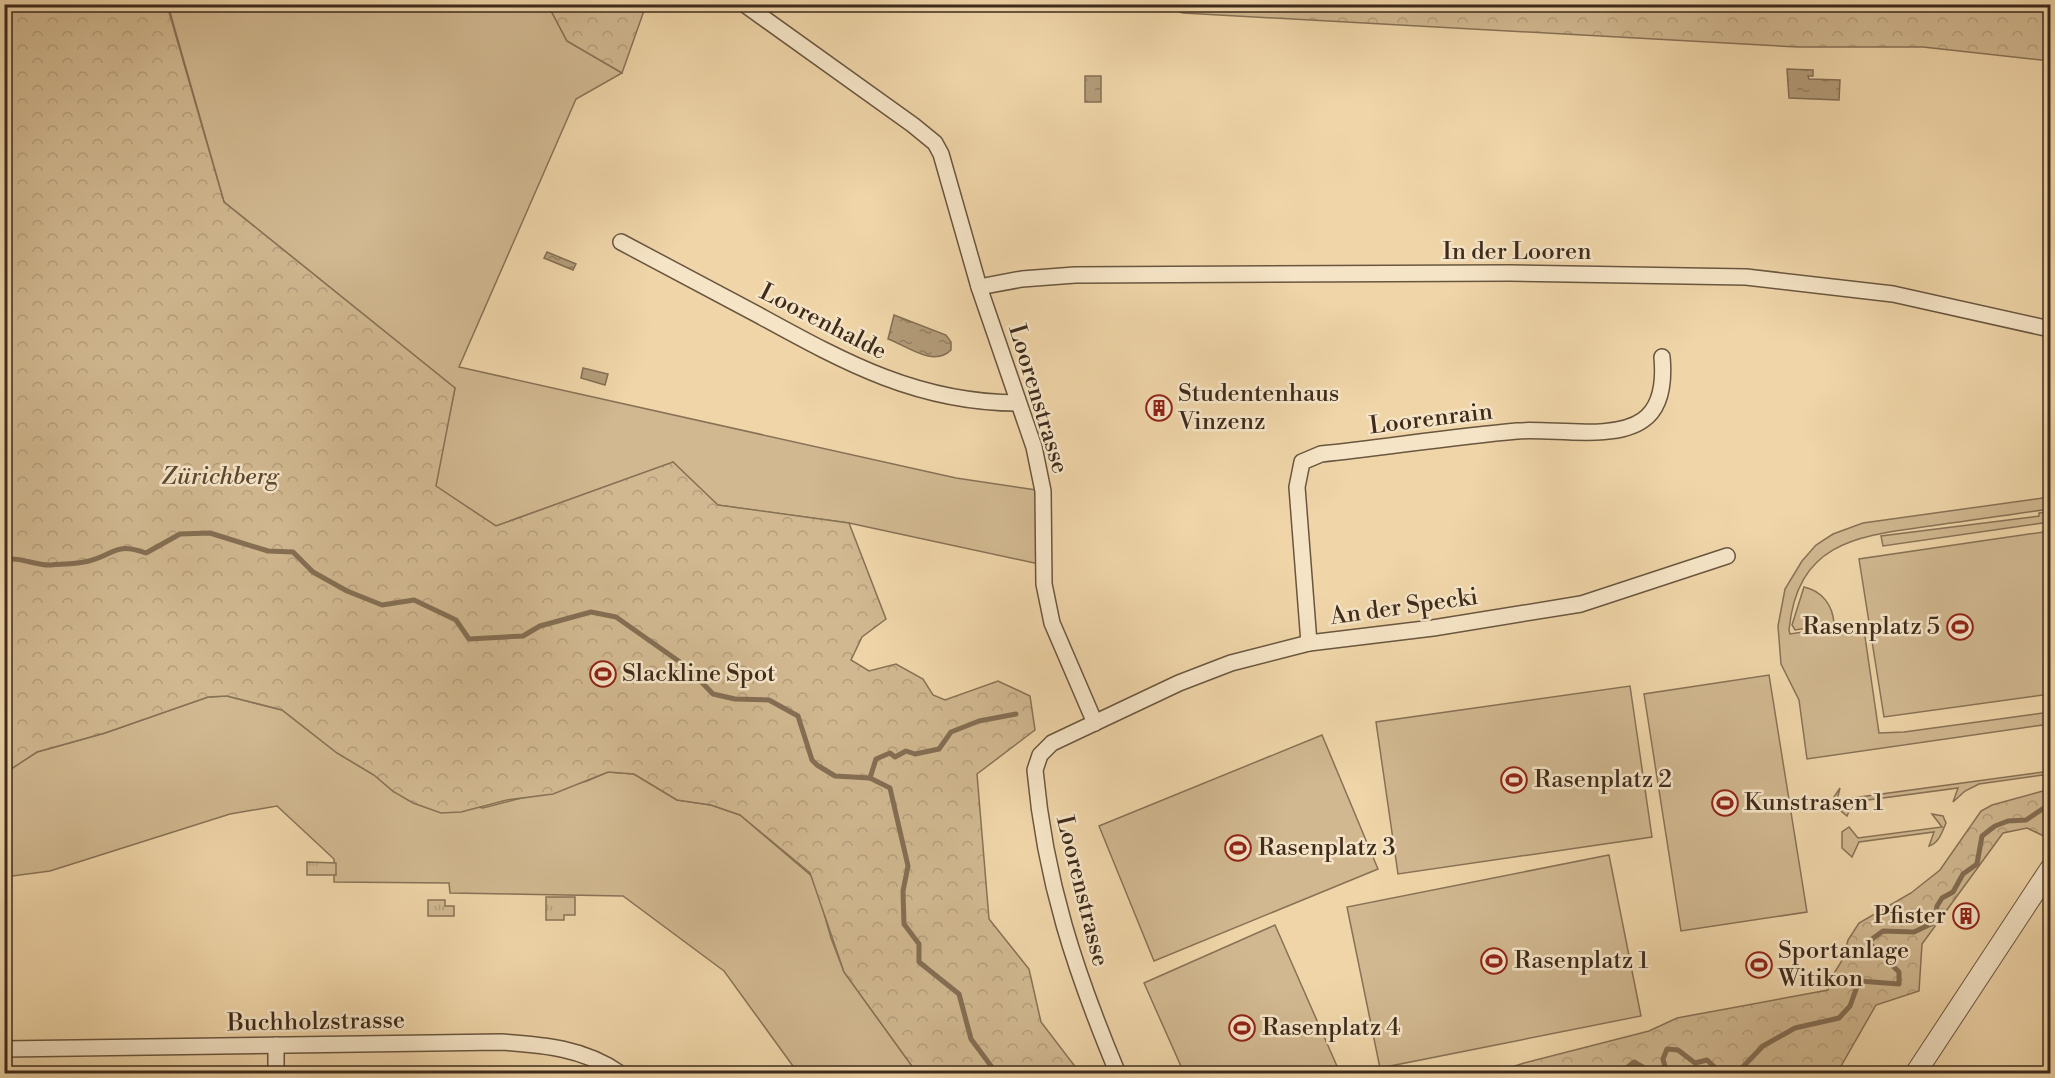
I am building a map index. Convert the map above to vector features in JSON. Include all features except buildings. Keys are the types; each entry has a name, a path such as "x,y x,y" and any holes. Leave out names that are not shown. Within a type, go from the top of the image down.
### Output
{"street":[{"name":"Loorenstrasse","path":"744,4 935,143 946,166 979,287 1034,447 1043,491 1047,603 1052,623 1095,723 1052,743 1040,755 1035,770 1041,825 1061,922 1088,1000 1118,1074"},
{"name":"Loorenhalde","path":"621,242 851,365 905,386 979,403 1018,403"},
{"name":"In der Looren","path":"979,287 1022,279 1075,275 1509,273 1746,277 1893,294 2050,329"},
{"name":"Loorenrain","path":"1309,643 1298,487 1302,462 1321,454 1519,431 1621,429 1644,420 1659,399 1664,377 1662,357"},
{"name":"An der Specki","path":"1095,723 1231,663 1309,643 1433,628 1581,604 1727,556"},
{"path":"1915,1074 2050,869"},
{"name":"Buchholzstrasse","path":"4,1049 472,1042 524,1044 574,1050 595,1058 621,1074"},
{"path":"276,1045 276,1074"}],"green space":[{"name":"Zürichberg","path":"5,4 167,5 224,202 455,388 436,486 496,526 673,462 718,505 849,523 886,619 862,637 851,660 869,671 896,664 923,679 933,695 945,700 998,681 1030,696 1035,730 977,774 989,919 1029,969 1041,1022 1080,1073 917,1073 844,972 810,873 740,815 711,805 677,800 634,774 608,772 553,794 507,800 461,812 441,813 413,803 394,792 374,775 337,753 282,710 227,696 208,697 105,733 37,752 5,773"},
{"path":"168,5 548,5 567,41 622,73 576,99 459,367 956,478 1043,491 1044,565 849,523 717,505 673,462 496,526 435,486 455,388 224,202"},
{"path":"548,5 646,5 622,73 567,41"},
{"path":"1160,5 2050,5 2050,61 1923,47 1798,47 1183,13"},
{"path":"2050,497 2050,509 1884,533 1838,547 1820,559 1805,576 1795,600 1789,630 1790,634 1863,623 1879,733 1904,732 2050,712 2050,724 1807,759 1799,700 1781,664 1778,626 1785,589 1802,561 1816,545 1833,534 1863,523"},
{"path":"2050,512 2050,522 1883,546 1881,536 2039,516 2039,513"},
{"name":"Rasenplatz 5","path":"2050,531 2050,694 1884,717 1859,559"},
{"path":"1804,587 1821,595 1829,605 1834,624 1795,630 1792,625"},
{"name":"Kunstrasen 1","path":"1769,675 1807,912 1681,931 1644,694"},
{"name":"Rasenplatz 2","path":"1630,686 1652,837 1398,874 1376,722"},
{"path":"227,696 282,710 337,753 374,775 394,792 483,808 587,781 608,772 634,774 677,800 711,805 740,815 814,878 831,938 844,972 917,1073 798,1073 724,971 623,896 450,893 449,883 334,882 334,859 277,806 230,814 50,871 5,877 4,773 37,752 105,733 208,697"},
{"name":"Rasenplatz 3","path":"1322,735 1378,869 1154,961 1099,826"},
{"path":"2050,771 2050,774 1979,784 1965,791 1953,802 1958,788 1853,802 1847,816 1835,806 1834,797 1840,788 1837,800"},
{"path":"2050,789 2050,839 2027,828 2003,833 1922,944 1919,991 1876,1005 1837,1073 1494,1073 1524,1063 1649,1031 1677,1018 1828,990 1831,978 1843,959 1848,940 1859,923 1911,893 1940,870 1981,811 1992,805"},
{"path":"1932,814 1943,816 1946,823 1938,840 1932,845 1929,846 1934,832 1859,842 1852,857 1842,848 1842,832 1849,827 1858,838 1942,827"},
{"name":"Rasenplatz 1","path":"1609,855 1641,1016 1380,1068 1347,907"},
{"path":"307,862 336,863 336,875 307,875"},
{"path":"546,897 575,897 575,915 564,915 564,920 546,920"},
{"path":"428,900 445,900 445,906 454,906 454,916 428,916"},
{"name":"Rasenplatz 4","path":"1275,925 1340,1073 1184,1073 1144,983"}],"water":[{"path":"1787,69 1813,70 1813,76 1808,76 1809,79 1840,80 1839,100 1789,98"},
{"path":"1085,76 1101,76 1101,102 1085,102"},
{"path":"547,252 576,264 573,270 544,258"},
{"path":"894,315 946,335 951,342 951,350 944,355 928,356 888,339"},
{"path":"583,368 608,374 605,385 581,378"}],"waterway":[{"path":"4,560 16,559 45,565 80,563 121,549 146,553 180,534 210,533 268,551 293,552 313,572 347,591 382,605 414,600 456,620 469,639 523,636 540,626 591,612 616,617 687,667 713,694 735,699 769,700 798,716 812,760 817,765 835,776 870,778 890,788 908,866 903,891 904,924 919,944 919,962 959,994 971,1039 997,1074"},
{"path":"870,778 876,759 890,753 895,757 906,751 915,754 939,749 951,732 979,721 1016,714"},
{"path":"1736,1074 1763,1046 1795,1028 1839,1018 1850,1006 1859,981 1899,984 1899,972 1868,942 1883,931 1914,932 1935,922 1937,906 1942,898 1953,892 1963,874 1977,864 1982,836 1995,826 2008,821 2026,820 2050,804"},
{"path":"1667,1074 1663,1059 1667,1049 1678,1050 1695,1063 1707,1060 1722,1074"},
{"path":"1619,1074 1634,1062 1655,1074"}],"place":[{"name":"Studentenhaus Vinzenz","path":"1159,408"},
{"name":"Rasenplatz 5","path":"1960,627"},
{"name":"Slackline Spot","path":"603,674"},
{"name":"Rasenplatz 2","path":"1514,780"},
{"name":"Kunstrasen 1","path":"1725,803"},
{"name":"Rasenplatz 3","path":"1238,848"},
{"name":"Pfister","path":"1966,916"},
{"name":"Rasenplatz 1","path":"1494,961"},
{"name":"Sportanlage Witikon","path":"1759,965"},
{"name":"Rasenplatz 4","path":"1242,1028"}]}
